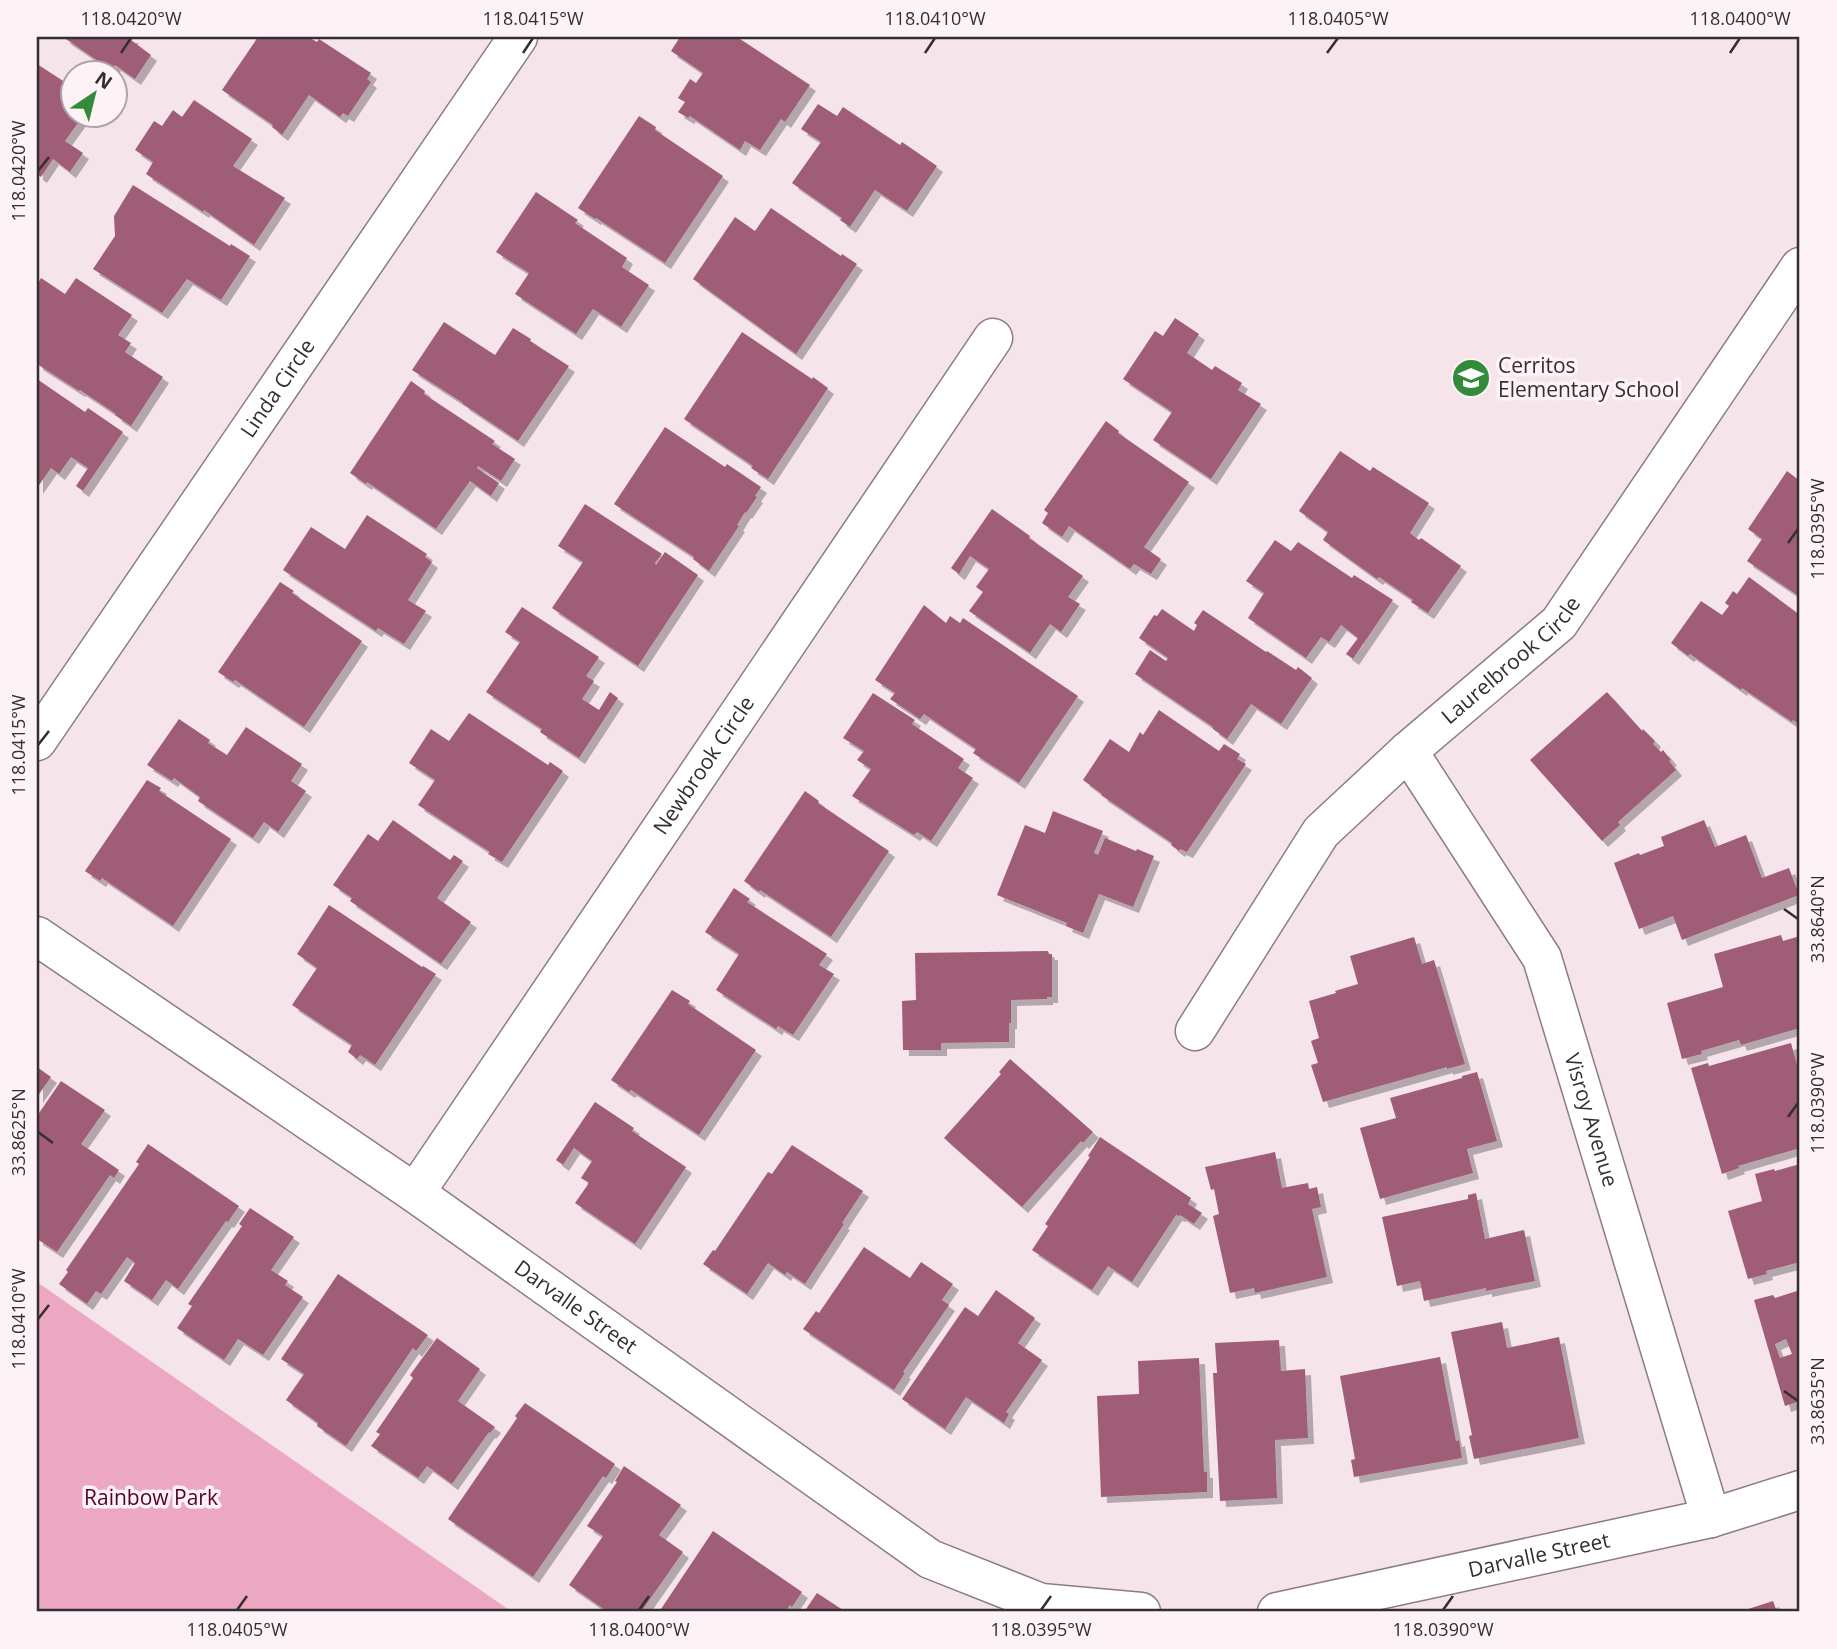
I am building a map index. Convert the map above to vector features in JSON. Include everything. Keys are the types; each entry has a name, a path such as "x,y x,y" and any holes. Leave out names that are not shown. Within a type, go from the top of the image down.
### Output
{"street":[{"name":"Linda Circle","path":"37,741 518,37"},
{"name":"Laurelbrook Circle","path":"1195,1031 1321,832 1408,751 1559,623 1800,267"},
{"name":"Newbrook Circle","path":"415,1194 993,338"},
{"name":"Visroy Avenue","path":"1408,751 1542,958 1711,1518"},
{"name":"Darvalle Street","path":"37,936 415,1194 930,1559 1041,1603 1141,1612"},
{"name":"Darvalle Street","path":"1277,1612 1711,1518 1800,1490"}],"green space":[{"name":"Rainbow Park","path":"37,1282 512,1612 37,1612"}],"building":[{"path":"63,37 133,37 131,40 151,55 135,79 130,76 130,60 96,60"},
{"path":"258,37 308,37 317,42 319,39 371,73 367,79 371,82 348,116 343,113 340,117 309,95 282,135 273,125 222,90"},
{"path":"680,37 737,37 810,85 785,122 781,119 760,150 745,141 740,150 690,116 688,118 678,112 685,102 678,98 690,79 696,83 703,73 671,51"},
{"path":"37,64 60,79 60,130 73,130 65,141 83,153 70,172 53,159 41,177 37,174"},
{"path":"194,100 252,139 233,166 285,198 254,245 146,174 153,162 135,150 154,121 162,126 173,110 182,117"},
{"path":"818,104 837,116 843,107 937,166 907,211 875,190 850,227 840,220 842,218 792,183 821,142 801,129"},
{"path":"639,116 723,176 665,263 578,208"},
{"path":"133,185 250,256 221,300 187,279 162,313 93,269 115,236 114,216"},
{"path":"536,192 578,220 575,223 627,258 622,267 649,285 621,327 593,309 576,334 515,294 529,273 496,252"},
{"path":"771,208 857,264 796,354 693,279 735,217 755,231"},
{"path":"41,278 65,294 76,278 132,315 118,335 131,343 125,352 163,377 131,426 37,364 37,285"},
{"path":"1175,318 1199,334 1187,353 1212,370 1215,366 1242,383 1238,390 1261,404 1211,479 1153,440 1172,412 1123,379 1155,331 1163,336"},
{"path":"444,322 495,355 513,328 569,366 518,441 412,370"},
{"path":"742,332 828,388 768,479 684,419"},
{"path":"37,379 85,412 88,408 123,432 83,491 76,486 88,468 71,457 59,474 51,468 37,488"},
{"path":"411,381 425,391 424,394 495,441 492,444 515,459 501,481 478,466 477,468 499,483 491,496 470,481 436,529 350,473"},
{"path":"1106,421 1119,431 1118,433 1189,482 1144,547 1161,559 1151,574 1134,564 1130,569 1069,526 1062,537 1042,523 1048,513 1044,510"},
{"path":"665,427 725,467 727,464 761,487 709,571 693,559 694,557 614,504"},
{"path":"1340,451 1370,471 1373,467 1429,503 1410,533 1461,566 1428,613 1411,602 1413,600 1379,577 1377,579 1323,540 1328,532 1299,511"},
{"path":"1787,471 1800,481 1800,597 1747,561 1762,539 1748,529"},
{"path":"585,504 662,554 656,565 665,552 698,575 638,666 552,608 583,562 558,546"},
{"path":"992,509 1083,576 1068,597 1080,604 1061,632 1050,624 1030,653 969,611 983,592 976,587 989,569 970,556 959,574 951,568"},
{"path":"367,515 427,554 425,557 432,562 408,600 426,611 404,644 378,628 376,631 283,570 311,527 345,549"},
{"path":"1275,540 1291,551 1298,542 1352,578 1354,575 1393,600 1353,659 1346,654 1358,638 1341,625 1329,642 1321,637 1306,658 1248,618 1264,593 1246,581"},
{"path":"1749,577 1800,615 1800,725 1742,688 1741,690 1671,643 1701,601 1722,615 1729,606 1725,603 1733,591 1737,594"},
{"path":"280,582 362,641 304,727 235,680 233,682 218,672"},
{"path":"924,605 946,623 950,616 960,623 963,618 1078,696 1019,783 973,753 976,749 924,714 920,719 890,699 895,693 875,680"},
{"path":"522,607 599,657 586,676 594,681 582,699 599,710 610,692 618,698 579,758 540,732 542,729 486,692 520,642 505,632"},
{"path":"1162,609 1194,631 1197,625 1194,623 1203,610 1266,652 1296,670 1298,667 1312,678 1281,724 1251,704 1227,739 1135,674 1150,650 1166,661 1168,658 1139,638 1154,615 1157,616"},
{"path":"1607,692 1642,731 1643,729 1655,741 1653,744 1661,752 1663,750 1676,770 1618,822 1620,825 1602,841 1530,760"},
{"path":"873,693 915,720 912,724 964,759 958,768 973,778 931,841 917,832 914,835 852,796 871,769 857,760 864,751 843,738"},
{"path":"1159,710 1219,751 1224,744 1240,754 1237,759 1246,764 1187,852 1180,849 1179,851 1172,843 1083,780 1110,739 1129,752 1140,732 1143,735"},
{"path":"469,713 548,765 550,762 563,771 502,862 418,805 435,780 409,763 431,729 449,741"},
{"path":"179,719 227,755 246,727 302,764 291,781 306,791 278,832 264,822 253,838 198,801 200,797 174,778 172,781 147,765"},
{"path":"147,780 161,788 159,791 231,839 173,926 102,878 100,881 85,871"},
{"path":"805,791 819,801 818,803 889,851 831,937 744,881"},
{"path":"1053,811 1103,831 1094,853 1098,855 1105,838 1154,856 1133,907 1099,894 1083,933 1066,926 1067,923 997,895 1025,825 1045,833"},
{"path":"393,820 450,860 454,855 463,861 437,898 471,922 441,964 350,901 352,898 333,885 368,834 378,841"},
{"path":"1704,820 1715,847 1746,835 1762,878 1789,868 1799,895 1682,940 1673,916 1639,929 1614,863 1664,846 1661,837"},
{"path":"734,888 750,899 747,902 827,954 819,965 834,974 793,1035 778,1026 776,1029 716,990 739,954 705,932"},
{"path":"329,905 436,974 375,1065 360,1055 357,1059 348,1052 352,1045 292,1005 317,968 297,954"},
{"path":"1781,935 1783,941 1800,936 1800,1028 1741,1045 1739,1040 1682,1059 1667,1003 1723,987 1714,954"},
{"path":"1414,937 1422,964 1434,960 1465,1064 1323,1102 1311,1065 1318,1063 1311,1041 1319,1038 1309,1001 1358,984 1350,956"},
{"path":"1048,951 1052,954 1052,997 1011,1000 1009,1042 941,1043 941,1050 903,1050 902,1001 916,1000 915,953"},
{"path":"672,990 756,1050 699,1135 631,1090 629,1092 611,1080"},
{"path":"1791,1043 1800,1076 1800,1148 1738,1166 1739,1168 1722,1174 1691,1068 1708,1063 1709,1066"},
{"path":"1010,1059 1093,1132 1083,1143 1081,1141 1022,1207 944,1138 1001,1074 999,1072"},
{"path":"37,1067 51,1077 37,1097"},
{"path":"1477,1072 1497,1141 1467,1149 1473,1173 1380,1199 1360,1128 1396,1118 1390,1098"},
{"path":"61,1081 105,1110 81,1144 119,1170 114,1178 110,1175 57,1252 37,1239 37,1116"},
{"path":"595,1102 686,1167 635,1244 575,1203 589,1183 581,1178 592,1161 574,1148 563,1165 556,1160"},
{"path":"1100,1137 1191,1198 1188,1204 1202,1213 1194,1224 1176,1215 1132,1282 1108,1266 1092,1290 1032,1250 1048,1226 1045,1224 1090,1157 1088,1156"},
{"path":"148,1144 239,1206 178,1289 166,1280 152,1300 124,1281 135,1263 127,1257 101,1294 96,1291 87,1304 59,1284 139,1164 136,1162"},
{"path":"792,1145 863,1191 805,1284 768,1263 747,1294 703,1264 713,1250 715,1251 768,1172 772,1174"},
{"path":"1275,1152 1282,1188 1308,1183 1309,1189 1317,1187 1321,1207 1312,1209 1327,1277 1255,1293 1254,1288 1230,1293 1213,1216 1219,1214 1214,1189 1211,1190 1205,1167"},
{"path":"1800,1164 1800,1262 1748,1279 1728,1211 1762,1201 1755,1174"},
{"path":"1476,1193 1485,1239 1524,1230 1535,1281 1424,1301 1420,1281 1397,1286 1382,1217 1468,1199 1468,1195"},
{"path":"250,1208 294,1237 271,1270 288,1281 285,1285 303,1297 263,1355 238,1339 224,1360 177,1328 192,1306 188,1304 242,1226 239,1224"},
{"path":"864,1247 910,1278 921,1262 953,1284 942,1300 949,1305 903,1372 905,1373 894,1390 803,1329 816,1311 819,1313"},
{"path":"338,1274 428,1335 416,1351 413,1348 346,1446 286,1400 304,1374 281,1359"},
{"path":"996,1290 1035,1318 1018,1343 1042,1360 1006,1412 1009,1414 1004,1423 966,1397 945,1429 902,1399 965,1307 978,1316"},
{"path":"1800,1290 1800,1401 1785,1406 1754,1300 1773,1295 1775,1298","holes":["1786,1339 1792,1354 1780,1358 1775,1344"]},
{"path":"1502,1322 1507,1348 1559,1337 1579,1438 1474,1459 1469,1436 1472,1435 1451,1332"},
{"path":"437,1338 480,1369 458,1401 495,1427 452,1484 427,1466 418,1478 371,1446 380,1434 376,1432 413,1378 410,1375"},
{"path":"1279,1340 1281,1371 1305,1369 1308,1438 1275,1440 1277,1498 1220,1501 1213,1373 1217,1373 1215,1343"},
{"path":"1440,1357 1456,1441 1459,1440 1462,1458 1354,1477 1351,1460 1355,1459 1340,1376"},
{"path":"1199,1358 1207,1492 1101,1497 1097,1396 1139,1394 1138,1361"},
{"path":"525,1403 615,1464 606,1478 603,1476 533,1577 448,1519"},
{"path":"624,1466 681,1505 659,1535 683,1552 641,1612 608,1612 569,1585 603,1536 587,1526 617,1482 615,1481"},
{"path":"713,1531 802,1592 792,1607 790,1605 785,1612 659,1612"},
{"path":"817,1593 846,1612 804,1612"},
{"path":"1773,1601 1777,1612 1739,1612"}],"place":[{"name":"Cerritos Elementary School","path":"1471,378"}]}
